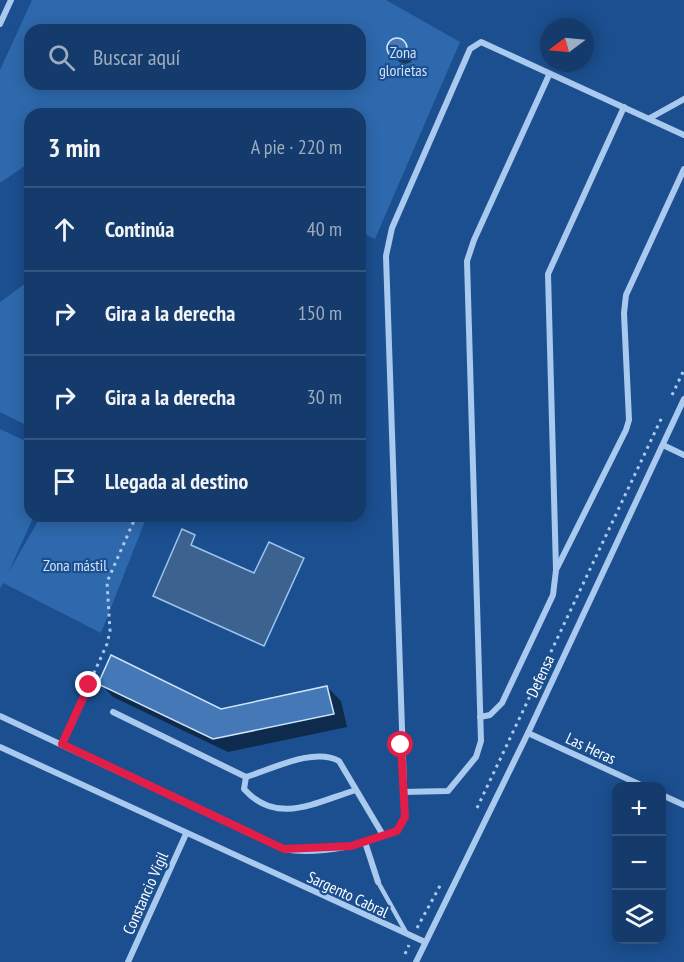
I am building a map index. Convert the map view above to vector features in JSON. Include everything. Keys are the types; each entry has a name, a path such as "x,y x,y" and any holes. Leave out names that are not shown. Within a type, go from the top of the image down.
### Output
{"street":[{"path":"0,24 11,0"},
{"path":"0,716 284,849 351,846 397,831 405,817 387,245 470,49 481,42 684,135"},
{"path":"403,792 442,793 454,786 479,752 468,261 474,240 549,75"},
{"path":"650,118 684,99"},
{"path":"480,717 490,715 502,702 553,595 556,570 548,274 624,106"},
{"path":"556,570 626,430 629,420 624,313 626,295 684,169"},
{"name":"Defensa","path":"416,962 528,734 684,399"},
{"path":"663,445 684,455"},
{"path":"113,712 246,777 304,759 331,757 339,761 383,836"},
{"name":"Las Heras","path":"528,734 634,782"},
{"name":"Sargento Cabral","path":"0,747 424,942"},
{"path":"246,777 244,789 251,797 270,809 292,810 356,790"},
{"path":"666,797 684,806"},
{"name":"Constancio Vigil","path":"128,962 186,834"},
{"path":"365,842 378,882"}],"lane":[{"path":"378,882 410,937"}],"path":[{"path":"669,402 684,370"},
{"path":"475,814 663,413"},
{"path":"62,744 107,644 110,631 107,582 133,522"},
{"path":"405,954 410,937 425,908 444,879"}],"green space":[{"name":"Zona glorietas","path":"32,0 386,0 460,42 375,239 366,235 366,108 24,108 24,166 0,183 0,70"},
{"path":"24,284 24,424 0,412 0,302"},
{"name":"Zona mástil","path":"0,429 24,440 24,522 31,522 8,573 38,522 145,522 101,633 3,583 0,589"}],"shaded area":[{"path":"182,529 195,535 191,545 254,573 269,542 304,558 264,646 153,596"}],"building":[{"path":"397,38 404,41 407,48 404,55 397,58 390,55 387,48 390,41"},
{"path":"111,655 221,709 327,686 334,714 213,739 98,684"}],"route":[{"path":"89,685 62,744 284,849 351,846 397,831 405,817 401,745"}]}
